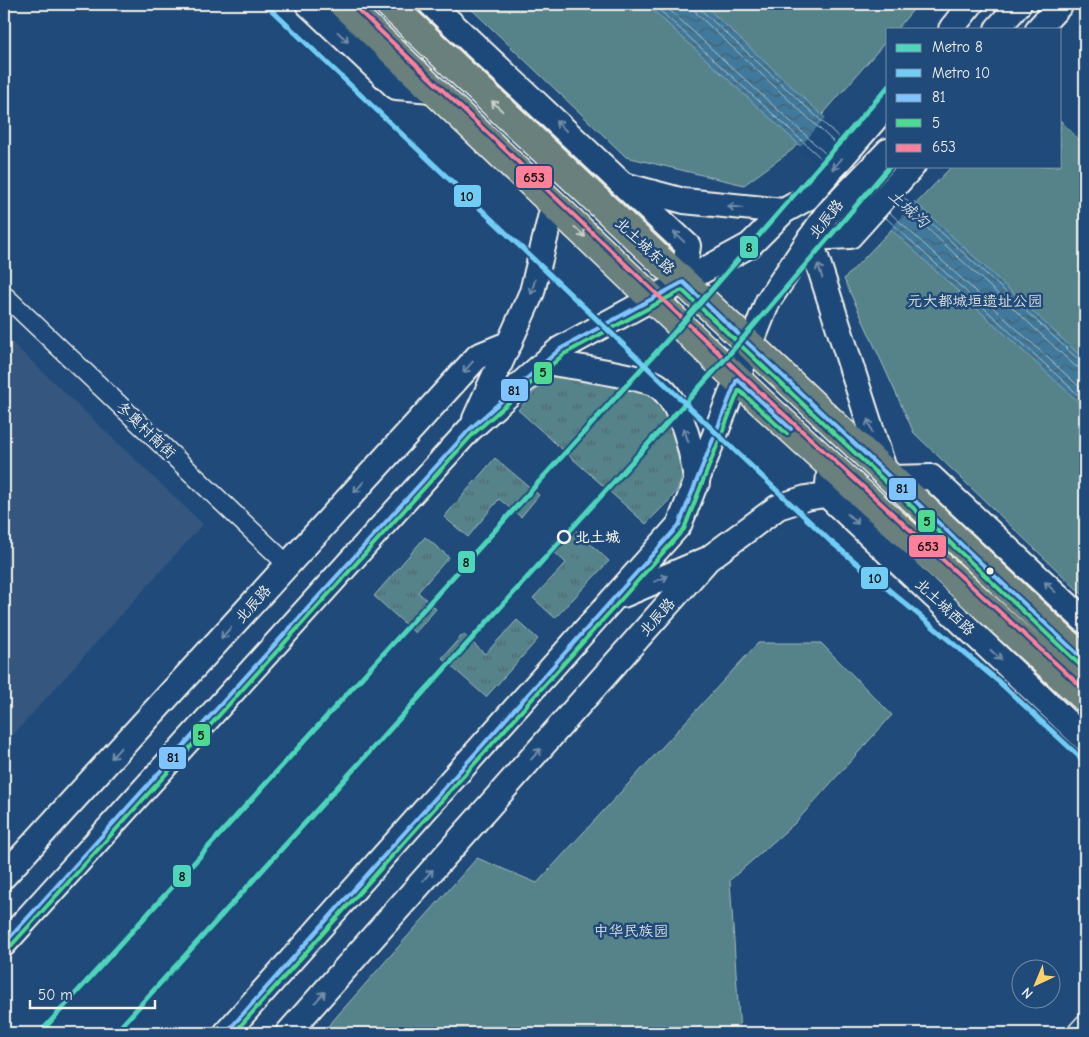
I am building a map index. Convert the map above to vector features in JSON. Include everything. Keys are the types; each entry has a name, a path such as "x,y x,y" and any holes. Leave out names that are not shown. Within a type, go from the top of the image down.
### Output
{"main road":[{"path":"308,4 396,87 432,90"},
{"path":"343,4 651,299"},
{"name":"北土城东路","path":"389,4 683,282"},
{"name":"北土城东路","path":"431,4 688,246 683,282"},
{"path":"952,28 972,4"},
{"path":"998,28 1019,4"},
{"path":"1039,28 1061,4"},
{"name":"北辰路","path":"4,944 472,426 560,349 750,245 784,211 806,198 886,106"},
{"name":"北辰路","path":"226,1033 679,526 768,301 826,215 886,153"},
{"path":"888,475 810,238 850,236 911,168"},
{"path":"570,176 622,184 684,201 784,211"},
{"path":"472,426 532,292 553,206"},
{"path":"683,282 1085,661"},
{"name":"北土城西路","path":"651,299 1085,698"},
{"name":"北辰路","path":"4,876 478,356 510,344"},
{"path":"545,362 618,374 656,384 669,396 682,424 691,451 697,482"},
{"path":"827,495 830,464"},
{"path":"888,475 931,477 1085,621"},
{"path":"616,598 708,559 778,507 806,498 858,490"},
{"name":"北土城西路","path":"827,495 1085,740"},
{"name":"北辰路","path":"288,1033 708,559"}],"street":[{"name":"冬奥村南街","path":"4,295 288,565"},
{"path":"1076,1033 1085,1023"}],"shaded area":[{"path":"4,335 203,524 4,745"}],"green space":[{"path":"466,4 918,4 898,28 886,28 886,41 792,150 744,185 626,157"},
{"name":"元大都城垣遗址公园","path":"1062,122 1085,146 1085,597 914,433 844,279 950,168 1062,168"},
{"path":"560,371 654,387 672,424 681,454 682,468 681,481 675,493 646,524 518,410 544,381"},
{"path":"495,458 539,495 521,517 499,499 468,537 444,517"},
{"path":"570,525 609,561 555,618 533,598 566,563 549,547"},
{"path":"425,537 449,557 418,592 436,609 415,633 374,596"},
{"path":"517,620 538,639 486,697 442,658 463,634 485,654"},
{"name":"中华民族园","path":"758,643 821,643 892,715 795,823 730,880 740,1033 322,1033 477,858 537,883"}],"water":[{"name":"土城沟","path":"646,4 703,4 1085,360 1085,408"}],"pier":[{"path":"827,116 916,199 889,231 799,148"}],"metro line":[{"name":"10","path":"265,4 829,540 998,681 1085,762"},
{"name":"8","path":"40,1033 681,325 886,89"},
{"name":"8","path":"115,1033 726,358 888,168"}],"transit line":[{"name":"653","path":"352,4 766,398 1085,690"},
{"name":"81","path":"4,944 469,430 560,349 683,282 1085,661"},
{"name":"5","path":"9,948 473,434 564,354 682,290 1081,666"},
{"name":"81","path":"226,1033 679,525 737,379 791,429"},
{"name":"5","path":"234,1033 684,529 739,390 787,434"}],"place":[{"name":"北土城","path":"564,537"}]}
